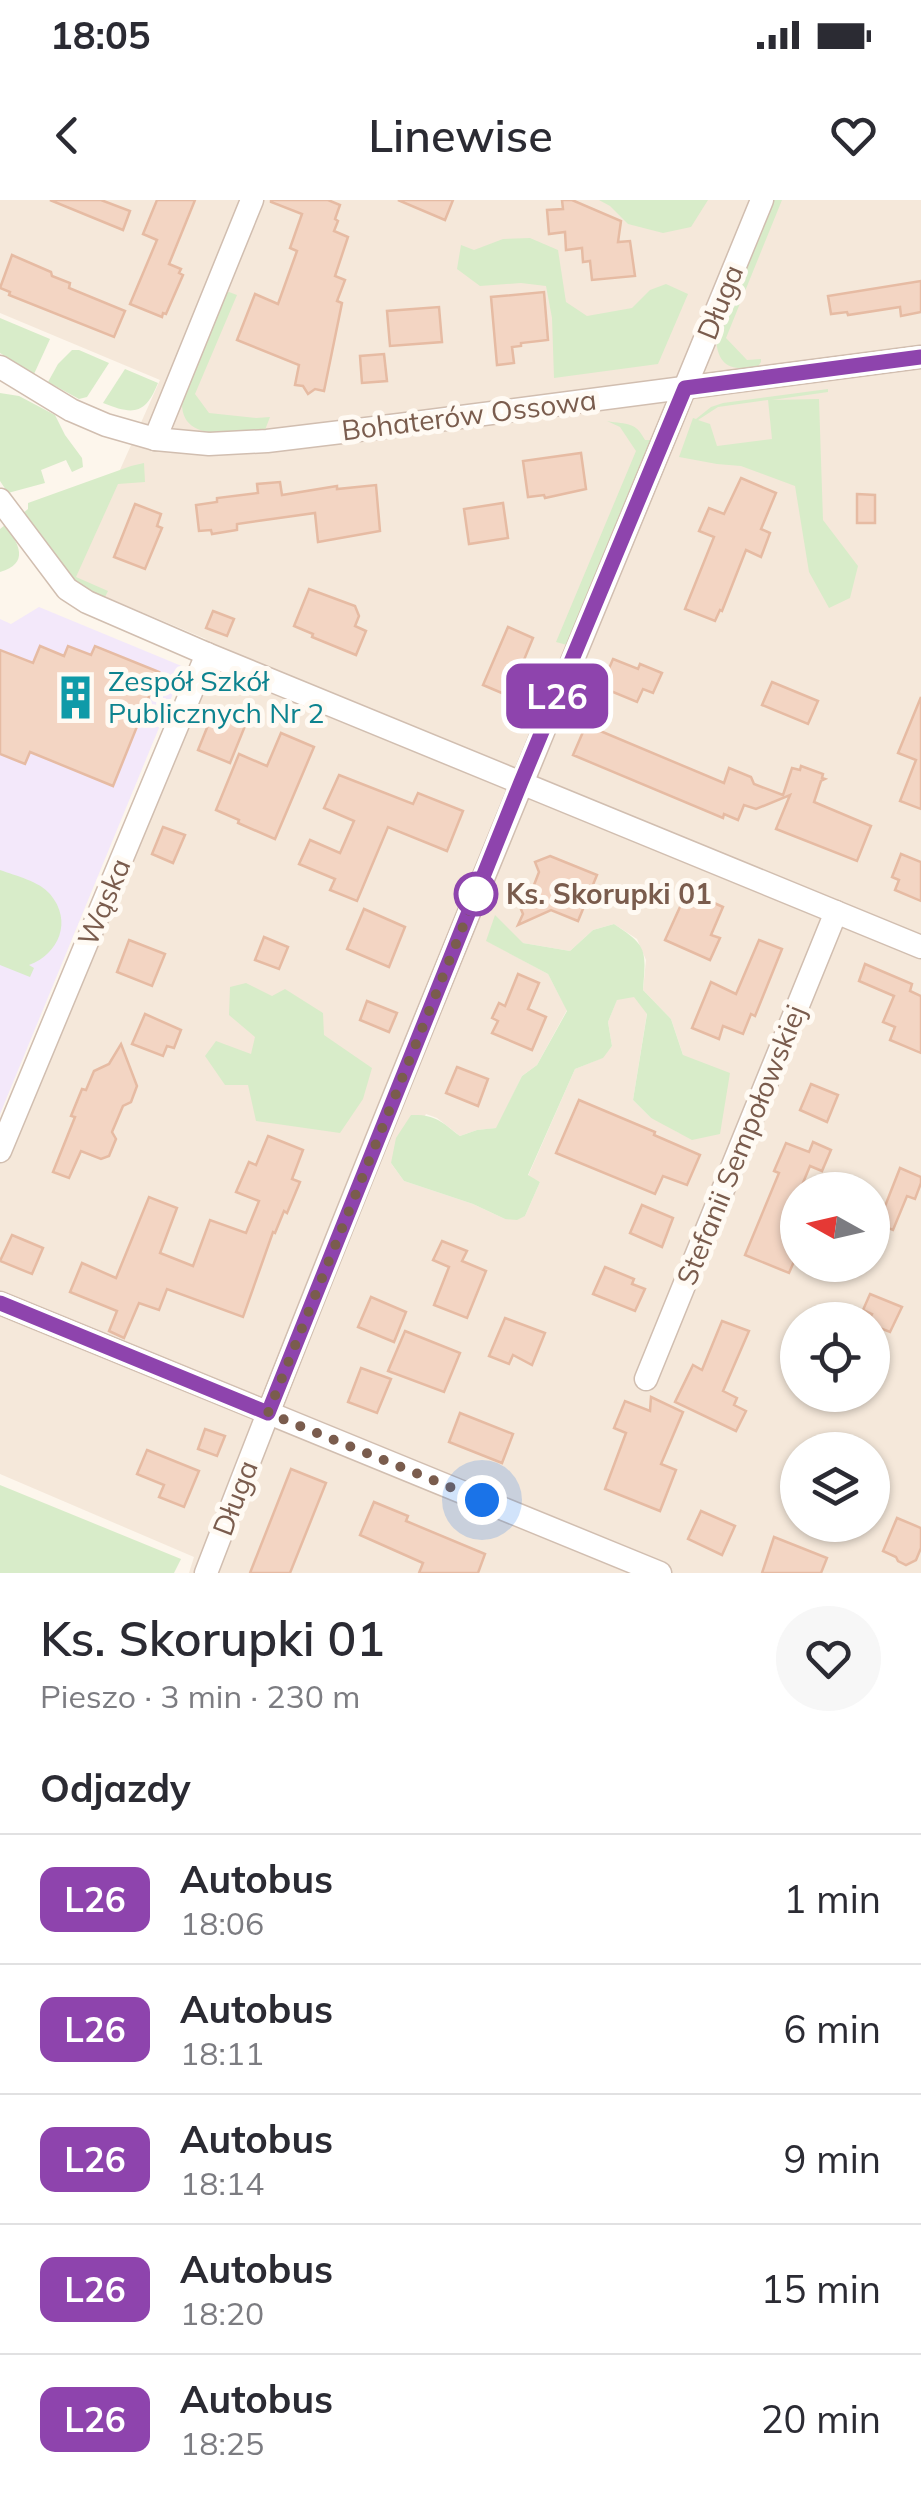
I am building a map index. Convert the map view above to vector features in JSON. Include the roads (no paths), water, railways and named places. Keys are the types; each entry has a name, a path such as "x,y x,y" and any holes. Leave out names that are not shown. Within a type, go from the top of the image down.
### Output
{"street":[{"path":"155,439 252,200"},
{"name":"Długa","path":"206,1573 521,782 762,200"},
{"name":"Bohaterów Ossowa","path":"0,367 83,416 122,431 155,439 240,444 921,356"},
{"path":"0,384 28,384"},
{"path":"0,500 67,589 86,602 921,947"},
{"name":"Wąska","path":"0,1150 207,654"},
{"name":"Stefanii Sempołowskiej","path":"646,1379 836,912"},
{"path":"0,1304 660,1573"}],"place":[{"name":"Zespół Szkół Publicznych Nr 2","path":"75,697"},
{"name":"Ks. Skorupki 01","path":"476,894"}]}
